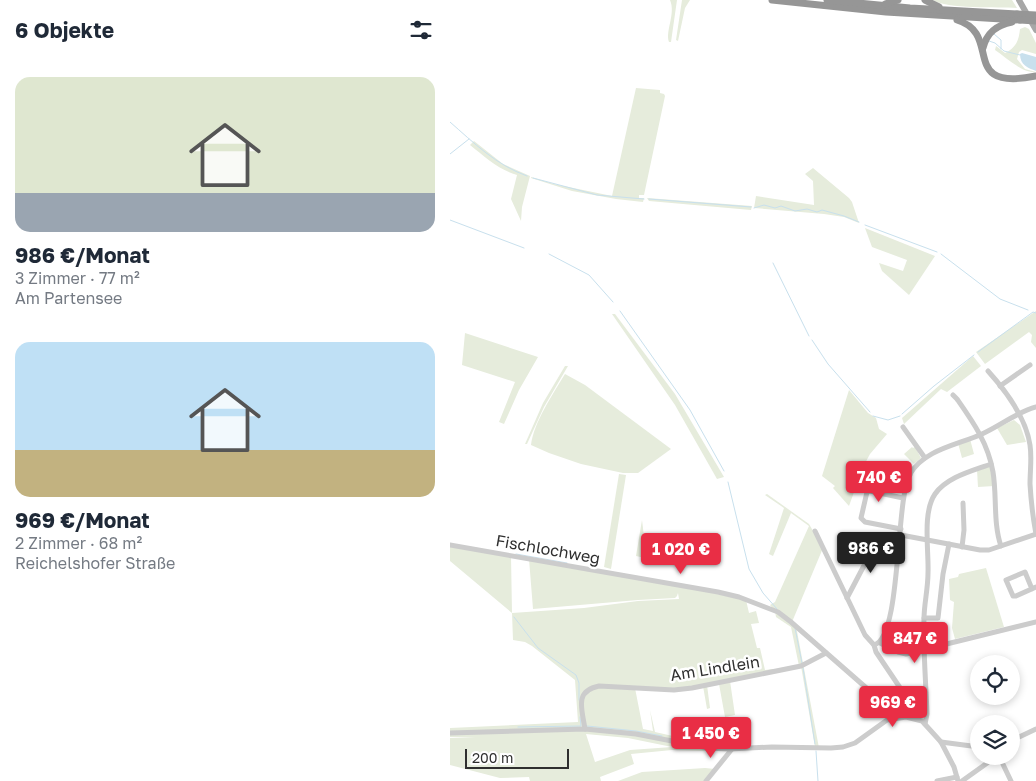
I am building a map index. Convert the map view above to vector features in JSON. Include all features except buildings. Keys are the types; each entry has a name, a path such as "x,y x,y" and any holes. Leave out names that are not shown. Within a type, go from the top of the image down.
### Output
{"highway":[{"path":"772,0 862,10 942,16 1018,17 1036,15"},
{"path":"827,0 949,10 1018,17 1036,21"},
{"path":"877,5 898,0"},
{"path":"925,0 932,5 949,10"},
{"path":"942,16 965,22 971,26 978,34 986,66 999,78 1012,80 1036,76"},
{"path":"982,51 986,38 992,31 1018,17"}],"main road":[{"path":"1019,0 1036,30"}],"street":[{"path":"1000,386 1030,365"},
{"path":"901,535 962,547 989,550 1036,534 1033,447 1019,414 988,372"},
{"path":"953,395 981,434 991,464 1000,546"},
{"path":"916,718 915,710 876,652 875,645 890,616 899,556 903,498 910,475 925,458 946,447 981,434 1036,407"},
{"path":"903,427 925,458"},
{"path":"925,724 927,714 924,618 928,575 929,511 933,496 943,486 958,477 991,464"},
{"path":"890,466 910,475"},
{"path":"901,529 865,522 861,518 867,492 903,498"},
{"path":"962,547 964,530 963,504"},
{"path":"815,531 865,635 875,645 902,654 1036,622"},
{"path":"924,618 938,618 943,574 949,544"},
{"name":"Fischlochweg","path":"450,545 739,597 778,612 871,692 895,718"},
{"path":"848,598 870,556 899,556"},
{"path":"1025,572 1034,588 1013,596 1006,580 1025,572"},
{"name":"Am Lindlein","path":"585,729 582,700 588,688 599,686 674,690 692,688 801,666 826,653"},
{"path":"450,733 585,729 616,731 691,746 732,749 843,747 860,740 881,723 895,718 916,718 925,724 941,742 959,780"},
{"path":"1020,737 1036,729"},
{"path":"941,742 970,746"},
{"path":"706,781 732,749"},
{"path":"937,781 959,780 983,765"},
{"path":"1003,765 1011,781"}],"green space":[{"path":"670,0 677,0 671,42 669,42 668,33 672,11"},
{"path":"682,0 690,0 685,8 678,41 676,40"},
{"path":"933,0 1012,0 1017,8 949,5"},
{"path":"1025,27 1029,29 1036,43 1036,54 1022,50 1019,52 1017,59 1025,69 1036,72 1020,68 995,50 996,46 1005,53 1012,49 1018,40 1020,29"},
{"path":"636,88 660,90 660,93 665,96 644,195 639,195 639,198 644,198 643,202 572,191 531,178 612,196"},
{"path":"474,141 503,164 530,176 522,207 521,221 511,199 517,175 498,166 481,154 470,145"},
{"path":"813,168 849,198 859,223 844,217 824,214 754,208 756,196 814,205 813,181 805,174"},
{"path":"647,198 752,206 751,210 649,201"},
{"path":"865,228 935,256 909,295 882,271 879,263 903,271 907,260 872,247"},
{"path":"1036,311 1036,348 1031,342 1032,335 1029,332 985,364 976,352"},
{"path":"612,314 615,314 675,394 724,477 717,479 675,405"},
{"path":"465,333 538,357 519,390 504,424 499,422 515,382 462,365"},
{"path":"973,356 981,366 947,392 941,389 904,424 902,418"},
{"path":"565,366 568,366 544,407 527,444 525,444 543,403"},
{"path":"565,374 585,385 671,449 638,473 623,473 581,464 531,445 540,418"},
{"path":"849,390 868,413 876,418 879,429 887,434 870,454 863,467 849,506 833,488 835,486 822,476"},
{"path":"1014,420 1020,425 1026,442 1007,445 997,428"},
{"path":"970,439 974,454 962,458 958,443"},
{"path":"912,447 915,447 921,458 914,464 904,454"},
{"path":"991,464 994,486 978,487 977,470"},
{"path":"619,474 626,475 611,569 604,567"},
{"path":"767,494 809,524 823,548 792,622 796,626 819,748 815,747 801,666 799,666 791,627 776,617 775,611 770,605 775,602 809,526 791,513 773,556 769,554 784,508 765,495"},
{"path":"642,520 646,553 645,558 636,556"},
{"path":"450,547 511,556 512,613 450,561"},
{"path":"529,559 675,585 746,600 749,613 756,611 759,623 751,624 757,648 760,648 765,670 773,669 774,671 730,681 735,715 725,717 719,684 707,685 710,708 707,709 703,686 692,688 635,688 643,729 653,731 650,710 655,732 695,741 729,745 729,749 708,748 706,751 672,750 631,754 634,764 600,777 601,781 530,781 529,777 500,778 450,765 450,738 476,737 450,737 450,728 578,722 575,680 532,646 525,642 513,640 512,613 679,599 678,593 675,598 533,609","holes":["586,734 628,738 672,747 630,750 595,762"]},
{"path":"986,568 1004,627 955,639 952,628 954,602 950,600 949,579 958,577 959,574"},
{"path":"715,769 706,781 618,781 642,772"}],"water":[{"path":"1022,53 1036,57 1036,71 1023,63 1020,58"}],"waterway":[{"path":"994,34 1001,40 1001,49"},
{"path":"989,41 995,43 1004,51 1020,55"},
{"path":"450,122 495,160 527,176"},
{"path":"450,154 469,139"},
{"path":"533,178 597,195 644,199"},
{"path":"649,199 751,207"},
{"path":"754,208 764,205 775,208 781,206 795,211 807,209 817,212 822,210 859,222"},
{"path":"450,220 524,248"},
{"path":"865,225 937,252"},
{"path":"549,254 589,275 613,302"},
{"path":"941,254 1000,299 1028,310"},
{"path":"773,263 809,336"},
{"path":"620,311 690,410 724,471"},
{"path":"978,352 1033,312 1036,313"},
{"path":"812,340 828,364 870,412"},
{"path":"902,414 974,355"},
{"path":"873,416 888,420 900,416"},
{"path":"728,482 749,569 763,593 777,609"},
{"path":"516,554 567,563"},
{"path":"514,617 538,648 576,675 579,683 579,700"},
{"path":"795,628 802,663"},
{"path":"803,668 815,744"},
{"path":"518,727 581,726 580,717"},
{"path":"587,726 636,731 662,736"},
{"path":"698,743 724,746"},
{"path":"816,751 818,781"}]}
